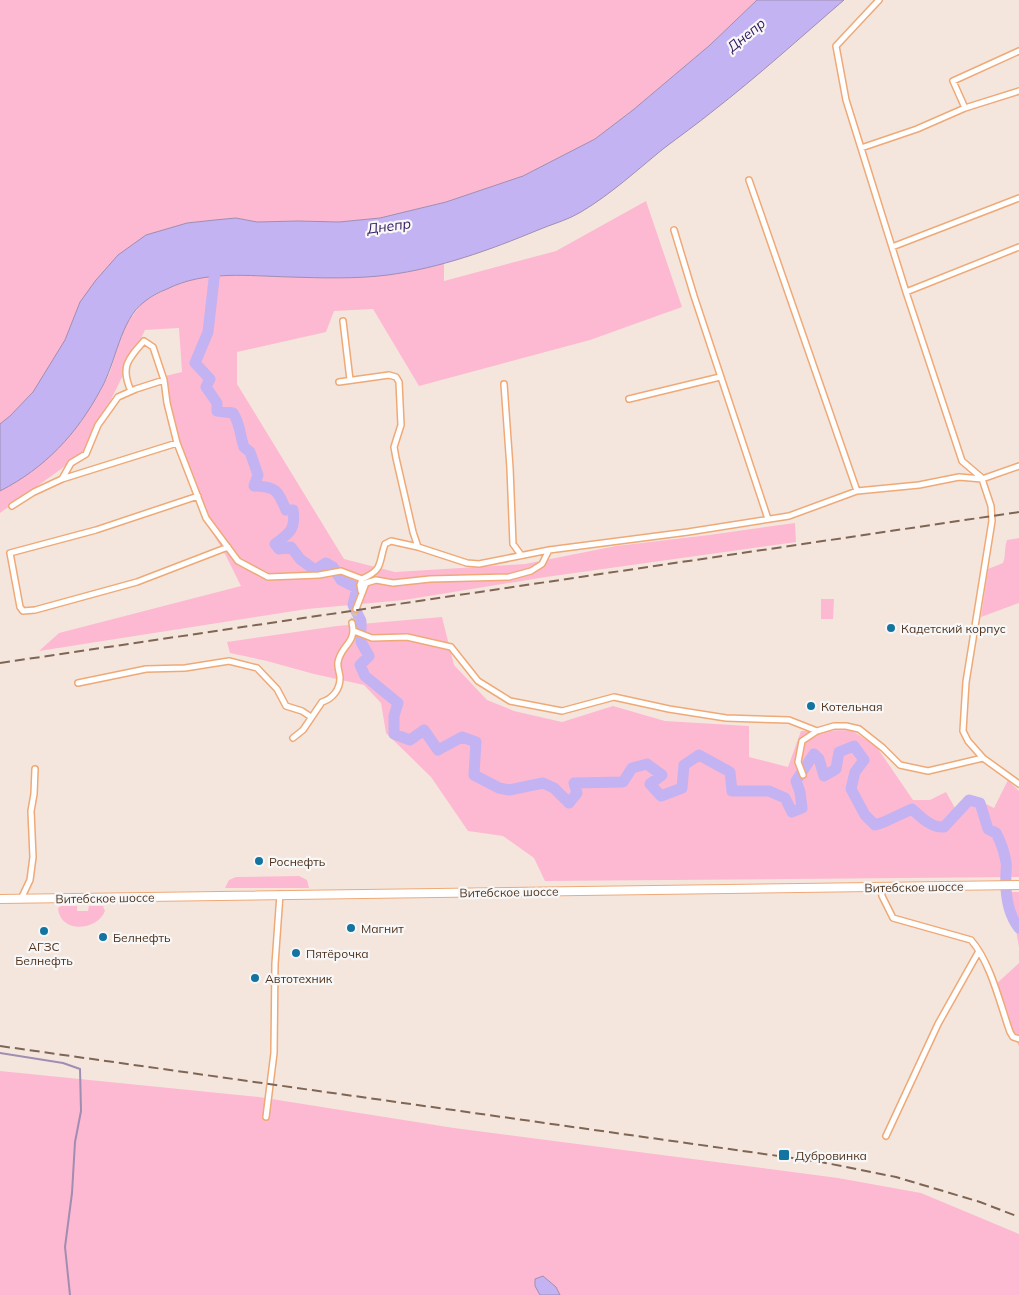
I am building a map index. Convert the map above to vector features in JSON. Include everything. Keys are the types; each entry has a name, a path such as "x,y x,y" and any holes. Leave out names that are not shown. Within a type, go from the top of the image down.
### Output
{"main road":[{"name":"Витебское шоссе","path":"0,899 1019,885"}],"street":[{"path":"879,0 836,46 846,100 906,292 962,461 982,479 991,506 992,521 966,682 963,731 968,742 983,758 1019,784"},
{"path":"965,108 953,81 1019,51"},
{"path":"861,148 917,129 965,108 1019,91"},
{"path":"749,180 857,491"},
{"path":"892,247 1019,198"},
{"path":"674,230 768,519"},
{"path":"906,292 1019,247"},
{"path":"343,321 350,380"},
{"path":"130,391 126,381 126,363 144,341 152,347 164,380 167,403 177,443 206,518 238,562 268,577 319,575 341,571 362,579 374,574 382,558 385,544 391,541 418,546 466,563 478,564 549,550 688,532 789,516 857,491 919,485 959,477 982,479 1019,466"},
{"path":"339,382 389,375 396,377 399,382 401,425 394,447 413,532 418,546"},
{"path":"629,399 720,376"},
{"path":"62,479 71,463 86,454 98,425 118,397 164,380"},
{"path":"504,384 513,544 521,555"},
{"path":"12,506 34,492 62,479 177,443"},
{"path":"198,496 96,530 10,554 20,607 23,612 35,610 137,582 228,547"},
{"path":"356,609 366,583 376,580 393,582 508,577 531,571 542,564 549,550"},
{"path":"362,579 360,586 362,593"},
{"path":"293,738 303,730 322,702 330,699 338,688 340,680 338,662 351,641 354,631 352,623"},
{"path":"354,631 372,638 406,637 451,647 478,681 510,701 562,711 614,697 669,709 726,718 789,720 817,731"},
{"path":"78,683 146,668 186,668 229,661 258,668 277,689 286,706 302,711 311,717"},
{"path":"803,775 798,762 802,741 817,731 834,726 859,729 883,748 900,765 928,771 983,758"},
{"path":"21,899 30,880 33,857 31,811 35,769"},
{"path":"881,887 882,896 893,918 971,940 979,951 990,976 1010,1032 1013,1037 1019,1039"},
{"path":"266,1117 274,1054 275,964 280,894"},
{"path":"886,1136 938,1024 979,951"}],"shaded area":[{"path":"0,0 757,0 710,45 633,110 595,139 523,176 446,202 380,218 339,222 257,222 236,218 187,223 80,302 65,340 33,392 0,424"},
{"path":"646,201 682,307 590,340 419,386 373,309 334,311 326,332 237,352 237,384 344,559 395,572 525,564 616,546 795,523 796,542 546,577 404,600 307,609 39,651 59,633 241,586 206,522 174,446 161,377 182,372 179,328 145,330 86,451 0,513 0,491 81,422 110,372 121,335 127,323 143,302 168,288 198,277 388,275 444,263 444,281 556,251"},
{"path":"1019,538 1019,603 981,617 988,569 1003,563 1007,540"},
{"path":"821,599 834,599 833,619 821,619"},
{"path":"442,617 454,665 487,700 514,711 562,722 613,706 665,721 749,726 749,757 788,767 801,731 851,730 876,746 913,800 930,800 946,792 955,808 970,796 994,808 1008,780 1019,791 1019,877 545,881 534,858 503,836 468,831 431,777 386,733 381,703 364,685 230,653 227,642 337,626"},
{"path":"299,876 307,880 309,888 225,888 229,880 236,877"},
{"path":"1009,892 1019,892 1019,947"},
{"path":"61,906 77,906 77,911 88,911 89,906 103,906 105,911 95,923 79,927 65,922 60,916 58,908"},
{"path":"1019,963 1019,1047 995,985"},
{"path":"0,1071 259,1097 454,1128 838,1178 921,1193 1019,1234 1019,1295 0,1295"}],"water":[{"name":"Днепр","path":"757,0 844,0 730,98 613,190 571,217 483,251 446,263 407,272 352,278 243,275 212,277 181,283 155,295 144,302 129,320 101,389 70,435 31,472 0,491 0,424 33,392 65,340 80,302 96,280 118,255 146,235 187,223 236,218 257,222 339,222 380,218 446,202 523,176 595,139 633,110 710,45"},
{"path":"543,1276 556,1287 560,1295 540,1295 535,1286 535,1279"}],"waterway":[{"path":"216,262 208,332 195,363 210,379 206,387 217,403 217,411 233,413 239,425 244,447 250,452 258,475 254,486 272,489 281,498 286,510 293,510 294,522 291,530 275,544 279,549 291,547 300,559 315,570 326,563 333,567 341,580 357,588 353,605 361,621 361,642 369,656 360,665 365,676 398,703 394,716 394,734 410,740 424,730 438,750 462,737 476,742 474,775 499,788 509,790 543,783 554,788 569,803 577,793 574,783 623,782 632,768 647,764 662,775 650,784 661,796 682,788 684,765 699,755 730,772 732,791 769,791 785,798 792,812 802,808 800,792 796,781 814,754 819,759 824,776 836,769 839,752 854,746 864,760 855,772 851,789 865,815 875,825 912,809 931,824 944,827 969,800 980,803 988,829 996,833 1003,850 1006,865 1008,902 1012,916 1019,928"},
{"path":"0,1053 63,1063 80,1069 81,1111 75,1142 72,1193 65,1247 70,1295"}],"tunnel":[{"path":"352,623 356,609"}],"railway":[{"path":"0,663 1019,512"},
{"path":"0,1046 821,1162 896,1177 980,1202 1019,1217"}],"place":[{"name":"Кадетский корпус","path":"891,628"},
{"name":"Котельная","path":"811,706"},
{"name":"Роснефть","path":"259,861"},
{"name":"Магнит","path":"351,928"},
{"name":"АГЗС Белнефть","path":"44,931"},
{"name":"Белнефть","path":"103,937"},
{"name":"Пятёрочка","path":"296,953"},
{"name":"Автотехник","path":"255,978"},
{"name":"Дубровинка","path":"784,1155"}]}
